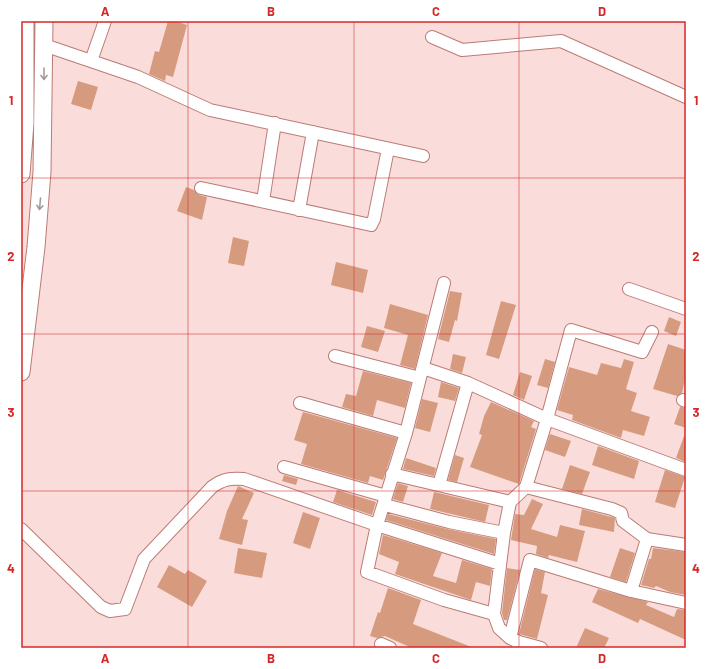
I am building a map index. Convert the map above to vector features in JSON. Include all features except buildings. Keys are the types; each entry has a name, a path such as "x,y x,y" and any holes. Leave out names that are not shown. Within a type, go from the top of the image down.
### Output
{"main road":[{"path":"21,174 25,123 25,21"},
{"path":"21,372 33,274 42,172 44,21"}],"street":[{"path":"91,61 105,21"},
{"path":"432,37 462,50 561,41 686,97"},
{"path":"44,45 138,77 210,110 423,156"},
{"path":"263,201 275,123"},
{"path":"299,210 313,132"},
{"path":"201,188 371,225 374,219 388,149"},
{"path":"444,283 406,433 377,525 367,572 444,600 494,614"},
{"path":"629,289 686,309"},
{"path":"541,648 515,643 499,628 494,614 504,533 510,502 526,487 547,419 571,330 642,352 652,332"},
{"path":"335,356 468,383 547,419 686,470"},
{"path":"439,485 468,383"},
{"path":"300,403 406,433"},
{"path":"284,467 449,522 504,533"},
{"path":"392,474 510,502"},
{"path":"21,529 101,607 110,611 125,608 140,567 149,552 212,488 222,480 231,478 244,479 377,525 500,564"},
{"path":"526,487 612,509 620,513 623,521 647,540 686,545"},
{"path":"631,591 647,540"},
{"path":"515,643 530,560 631,591 686,603"}]}
